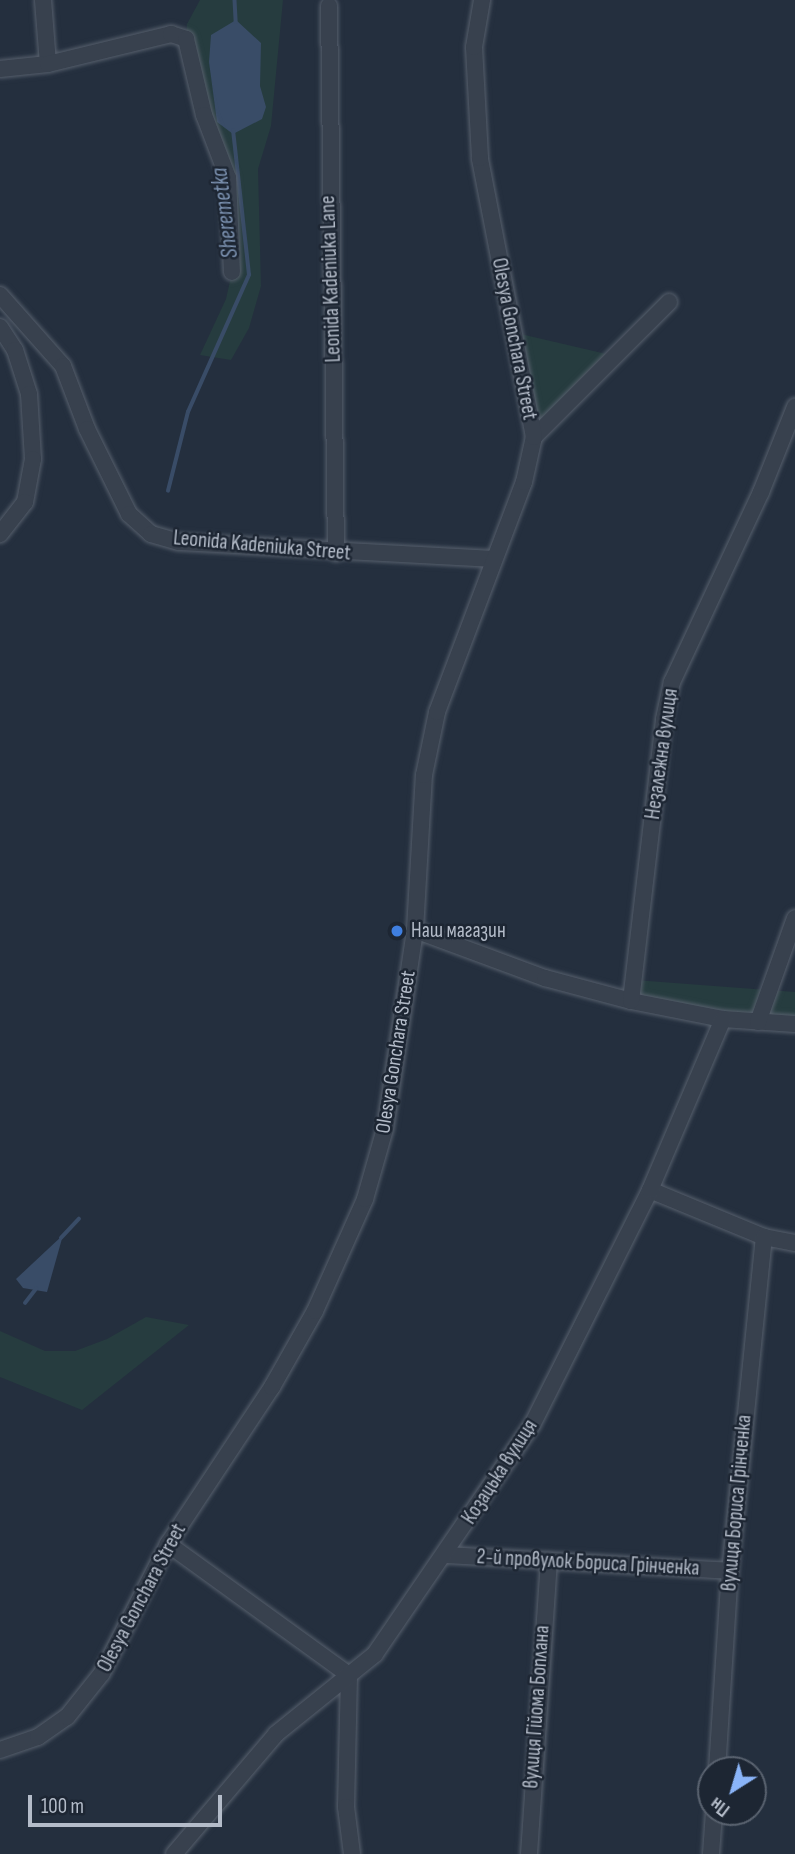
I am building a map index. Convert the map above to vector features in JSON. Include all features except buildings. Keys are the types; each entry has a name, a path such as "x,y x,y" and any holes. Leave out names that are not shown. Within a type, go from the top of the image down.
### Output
{"street":[{"path":"43,0 48,64"},
{"name":"Olesya Gonchara Street","path":"0,1750 38,1737 83,1702 112,1656 168,1544 299,1341 365,1199 385,1129 415,930 424,775 438,712 491,559 520,491 534,437 480,158 474,47 482,0"},
{"name":"Leonida Kadeniuka Lane","path":"328,6 336,553"},
{"path":"0,69 48,64 171,34 186,38 204,115 228,178 233,272"},
{"name":"Leonida Kadeniuka Street","path":"0,295 63,366 129,514 151,534 179,542 336,553 491,559"},
{"path":"534,437 669,302"},
{"path":"0,327 15,350 29,394 33,434 29,492 15,519 0,534"},
{"name":"Незалежна вулиця","path":"631,1001 663,719 674,675 755,505 795,407"},
{"path":"758,1022 795,918"},
{"path":"415,930 545,978 631,1001 723,1019 795,1024"},
{"name":"Козацька вулиця","path":"174,1854 276,1734 380,1647 553,1390 650,1190 723,1019"},
{"path":"650,1190 764,1237 795,1243"},
{"name":"вулиця Бориса Грінченка","path":"718,1756 730,1572 764,1237"},
{"path":"168,1544 349,1675 346,1807 352,1854"},
{"name":"2-й провулок Бориса Грінченка","path":"444,1555 730,1572"},
{"name":"вулиця Гійома Боплана","path":"529,1854 549,1561"},
{"path":"711,1854 713,1826"}],"green space":[{"path":"200,0 283,0 271,126 258,169 261,286 249,328 231,360 200,355 226,299 232,272 232,213 186,39 187,24"},
{"path":"512,332 615,356 534,437"},
{"path":"635,980 795,992 795,1024 631,1001"},
{"path":"146,1317 189,1325 82,1410 0,1377 0,1331 45,1351 75,1351 107,1339"}],"water":[{"path":"236,20 261,43 260,86 266,107 262,119 233,134 217,122 209,62 211,35"},
{"path":"63,1235 47,1292 23,1288 16,1279"}],"waterway":[{"name":"Sheremetka","path":"235,0 236,22"},
{"name":"Sheremetka","path":"168,491 188,412 249,275 233,131"},
{"name":"Sheremetka","path":"61,1238 79,1219"},
{"name":"Sheremetka","path":"25,1303 36,1289"}],"place":[{"name":"Наш магазин","path":"397,931"}]}
